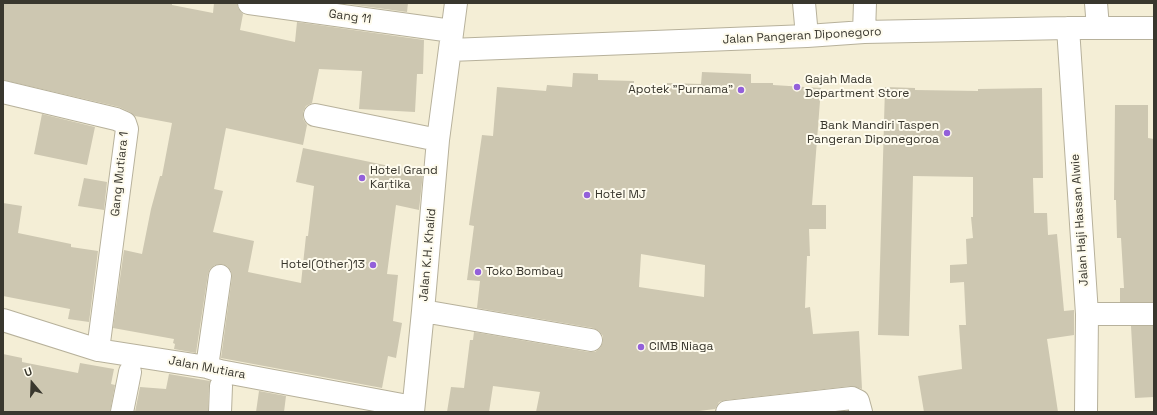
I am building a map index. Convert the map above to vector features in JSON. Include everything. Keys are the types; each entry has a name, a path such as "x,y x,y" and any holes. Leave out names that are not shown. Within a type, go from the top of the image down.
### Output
{"street":[{"name":"Gang 11","path":"249,3 451,41"},
{"name":"Jalan K.H. Khalid","path":"413,410 438,140 456,3"},
{"path":"804,3 808,36"},
{"path":"864,32 865,3"},
{"path":"1096,3 1098,28"},
{"name":"Jalan Haji Hassan Alwie","path":"1068,28 1087,314 1086,412"},
{"name":"Jalan Pangeran Diponegoro","path":"451,41 808,36 864,32 1154,28"},
{"name":"Gang Mutiara 1","path":"3,92 116,119 125,123 127,129 98,350"},
{"path":"315,115 438,140"},
{"path":"208,367 220,276"},
{"path":"423,311 591,340"},
{"path":"1087,314 1154,314"},
{"name":"Jalan Mutiara","path":"3,320 98,350 208,367 220,371 413,410"},
{"path":"122,412 130,372"},
{"path":"220,412 221,386"},
{"path":"727,412 852,398 858,401 861,412"}],"building":[{"path":"3,3 172,3 172,5 213,13 214,3 237,3 238,8 243,14 240,30 295,42 297,22 424,40 423,74 417,74 415,112 359,109 362,71 319,69 312,103 306,106 303,112 303,119 307,125 303,145 226,128 214,189 223,191 213,232 254,241 248,272 301,283 306,236 308,236 314,186 296,182 303,148 423,173 419,210 396,205 387,274 398,275 393,321 402,323 396,358 388,356 382,388 221,358 232,277 231,271 227,266 222,264 215,265 210,269 208,274 196,353 174,349 174,339 113,328 124,250 142,254 151,209 160,176 162,176 172,123 135,116 119,107 3,80"},
{"path":"340,3 408,3 407,12"},
{"path":"702,72 751,74 751,83 773,83 773,85 821,88 812,205 826,205 826,229 809,229 810,256 807,256 805,308 810,307 813,334 859,331 862,389 851,386 726,400 719,402 715,409 691,412 536,412 540,392 493,386 489,412 447,412 451,387 464,388 470,340 473,340 474,332 589,352 595,352 600,348 603,342 603,336 599,331 593,328 477,308 480,281 467,280 474,226 469,225 482,135 493,136 497,87 546,91 547,85 572,87 573,73 598,74 598,80 634,81 634,86 667,88 667,83 701,84","holes":["641,254 705,265 704,297 639,287"]},
{"path":"885,87 915,88 915,90 978,91 978,89 1042,88 1043,178 1033,178 1034,213 1047,213 1048,235 1057,234 1064,311 1074,310 1074,335 1047,339 1058,412 924,412 918,376 962,369 959,325 966,325 964,282 950,283 950,265 967,264 966,239 973,238 971,217 973,217 973,177 913,176 909,336 878,335"},
{"path":"1115,105 1148,105 1148,138 1154,139 1154,302 1120,302 1120,288 1124,288 1121,238 1117,238 1116,200 1114,200"},
{"path":"42,114 95,127 87,165 34,154"},
{"path":"84,178 107,182 104,210 78,206"},
{"path":"3,203 22,206 18,233 71,244 71,247 98,251 89,322 68,319 70,309 3,296"},
{"path":"1131,326 1154,326 1154,397 1135,398"},
{"path":"3,354 22,358 22,362 78,373 80,363 114,369 111,384 115,385 110,412 3,412"},
{"path":"169,374 210,381 208,412 135,412 140,387 166,389"},
{"path":"259,391 286,396 284,412 256,412"}],"place":[{"name":"Gajah Mada Department Store","path":"797,87"},
{"name":"Apotek \"Purnama\"","path":"741,90"},
{"name":"Bank Mandiri Taspen Pangeran Diponegoroa","path":"947,133"},
{"name":"Hotel Grand Kartika","path":"362,178"},
{"name":"Hotel MJ","path":"587,195"},
{"name":"Hotel(Other)13","path":"373,265"},
{"name":"Toko Bombay","path":"478,272"},
{"name":"CIMB Niaga","path":"641,347"}]}
